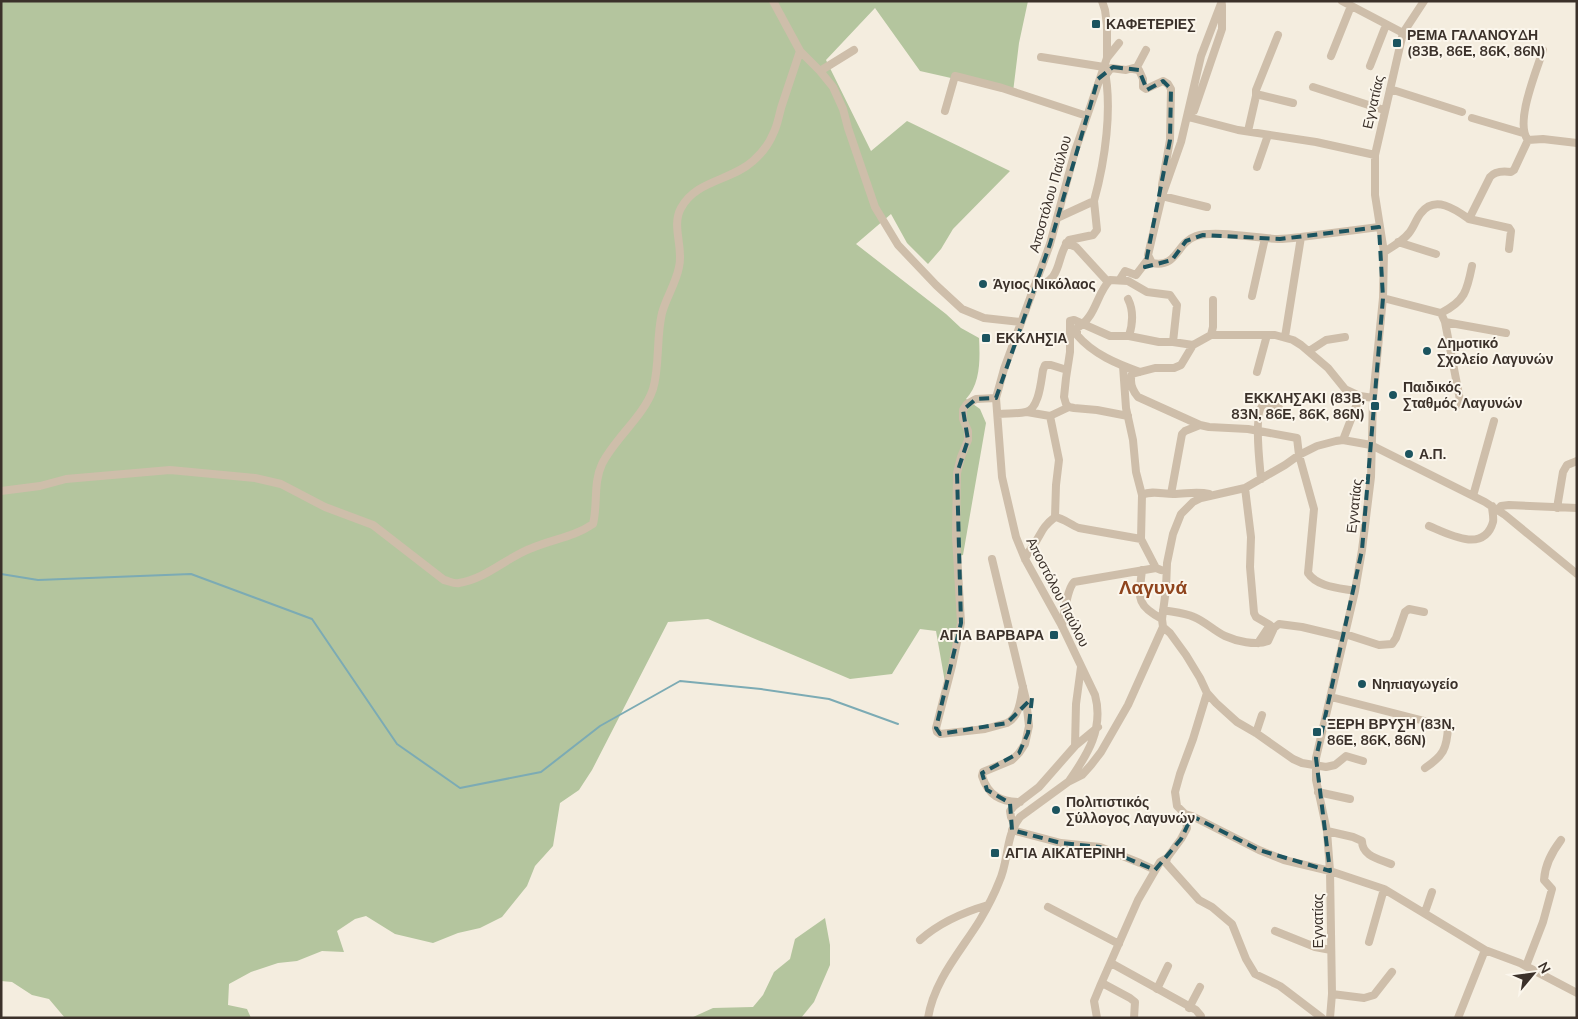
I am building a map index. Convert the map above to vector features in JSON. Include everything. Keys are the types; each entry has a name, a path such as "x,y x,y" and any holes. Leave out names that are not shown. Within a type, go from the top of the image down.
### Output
{"street":[{"path":"773,1 800,51 833,87 843,109 875,207 898,245 962,309 984,318 1021,322"},
{"name":"Αποστόλου Παύλου","path":"1068,782 1081,764 1098,727 1098,707 1095,696 1062,626 1025,559 1016,537 1002,477 996,398 1004,369 1050,244 1086,116 1107,58 1107,25 1102,1"},
{"path":"1342,1 1403,33"},
{"name":"Εγνατίας","path":"1330,1018 1332,994 1330,871 1327,830 1318,792 1315,764 1318,744 1331,697 1355,591 1362,550 1370,477 1372,398 1383,298 1384,252 1375,195 1374,155 1403,33 1424,1"},
{"path":"1185,128 1192,118 1222,29 1222,3"},
{"path":"1222,3 1201,56 1185,128 1162,196 1148,255 1152,263 1158,264 1172,260 1186,241 1203,235 1280,239 1380,227"},
{"path":"1331,56 1351,6"},
{"path":"1370,66 1386,25"},
{"path":"1248,131 1256,90 1278,35"},
{"path":"1107,58 1119,42"},
{"path":"820,71 854,50"},
{"path":"1133,69 1140,63 1146,50"},
{"path":"1470,219 1490,176 1502,171 1512,172 1514,170 1526,136 1527,100 1542,50"},
{"path":"1,491 40,486 66,479 163,470 255,478 281,484 325,507 373,525 444,580 457,584 492,570 533,547 576,534 593,524 601,465 644,405 653,389 662,314 679,269 680,260 676,224 680,210 686,200 696,190 736,172 762,152 773,134 800,51"},
{"path":"1042,57 1102,74 1111,68 1139,70 1143,79 1143,87 1146,89 1163,82 1168,84 1171,89 1170,140 1162,185 1162,196"},
{"path":"1035,286 1046,282 1056,273 1066,243 1069,240 1093,235 1097,230 1094,201 1102,170 1106,138 1108,92 1102,74"},
{"path":"945,111 955,76 1002,88 1086,116"},
{"path":"1313,87 1384,110"},
{"path":"1390,89 1462,112"},
{"path":"1256,96 1260,95 1292,103"},
{"path":"1192,118 1248,131 1316,142 1374,155"},
{"path":"1472,118 1526,136 1577,142"},
{"path":"1257,167 1268,135"},
{"path":"1162,196 1207,207"},
{"path":"1057,218 1094,201"},
{"path":"1384,252 1409,234 1422,211 1437,203 1470,219 1509,228 1511,232 1509,249"},
{"path":"1285,337 1301,237"},
{"path":"1252,296 1265,238"},
{"path":"1398,242 1436,254"},
{"path":"1066,243 1076,247 1108,282"},
{"path":"1136,275 1149,258"},
{"path":"1383,298 1441,313 1454,306 1463,296 1468,285 1472,266"},
{"path":"1120,279 1125,271 1142,277 1138,286"},
{"path":"1142,372 1104,357 1082,341 1076,331 1084,324 1108,282 1120,279 1128,281 1147,292 1170,295 1177,305 1173,342"},
{"path":"1128,299 1132,308 1132,326 1129,336"},
{"path":"1211,335 1213,327 1213,300"},
{"path":"1441,313 1445,322 1461,405"},
{"path":"1069,407 1064,397 1070,352 1070,321 1074,320 1110,336 1129,336 1193,346"},
{"path":"1445,322 1506,333"},
{"path":"1138,397 1134,392 1132,374 1155,368 1174,368 1181,365 1193,346 1211,335 1267,335 1293,340 1328,368 1345,389 1360,396 1372,398"},
{"path":"1257,372 1267,335"},
{"path":"1309,351 1326,340 1345,337"},
{"path":"1027,412 1032,409 1036,402 1043,370 1046,365 1067,370"},
{"path":"1123,366 1125,395 1133,440 1136,472 1142,495 1141,539 1156,568"},
{"path":"1125,395 1138,397 1200,425 1248,429 1297,438 1299,454 1314,509 1308,573 1318,583 1355,591"},
{"path":"1343,440 1360,396"},
{"path":"996,398 976,399 963,410 968,440 957,473 956,536 961,623 936,728 937,732 940,734 973,730 1012,721 1018,712 1023,688"},
{"path":"1261,479 1257,431 1261,406 1268,403 1279,408"},
{"path":"998,414 1027,412 1050,416 1069,407 1128,416"},
{"path":"1050,416 1060,460 1056,485 1055,517"},
{"path":"1473,496 1494,421"},
{"path":"1171,494 1182,434 1184,431 1200,425"},
{"path":"928,1018 950,963 988,906 1004,870 1007,848 1013,827 1020,817 1082,774 1101,752 1128,705 1162,623 1166,571 1173,534 1180,514 1194,502 1210,494 1244,488 1299,454 1317,446 1343,440 1371,445 1495,508 1577,574"},
{"path":"1557,508 1563,472 1568,465 1577,461"},
{"path":"1244,488 1251,537 1250,567 1254,614 1272,627"},
{"path":"1142,495 1154,492 1171,494 1200,492 1210,494"},
{"path":"1495,508 1509,505 1577,508"},
{"path":"1429,526 1465,540 1477,539 1485,534 1493,522 1495,508"},
{"path":"1025,559 1045,525 1055,517 1061,518 1079,528 1141,539"},
{"path":"992,559 1023,688 1029,726 1024,744 1019,753 1012,760 984,772 982,776 987,790 994,796 1005,801 1020,802"},
{"path":"1062,626 1065,606 1071,585 1074,582 1156,568 1166,571"},
{"path":"1142,570 1139,597 1142,604 1170,633 1186,655 1207,693 1229,716 1293,759 1302,763 1326,767 1335,765 1346,756 1363,760"},
{"path":"1163,610 1202,620 1226,637 1258,643 1268,641 1272,627"},
{"path":"1272,627 1285,624 1345,635 1379,645 1392,644 1406,610 1424,612"},
{"path":"1075,746 1076,704 1081,667"},
{"path":"1207,693 1177,784 1175,798 1177,806 1185,814 1258,850 1284,860 1330,871 1384,889 1425,912 1485,950 1526,966 1577,993"},
{"path":"1331,697 1448,727 1445,749 1435,761 1424,768"},
{"path":"1256,733 1262,716"},
{"path":"1013,827 1010,811 1040,787 1075,746 1098,727"},
{"path":"1318,792 1350,799"},
{"path":"1097,1018 1094,1001 1101,984 1138,900 1160,862 1167,858 1187,828 1185,814"},
{"path":"1013,827 1061,843 1100,847 1155,870"},
{"path":"1327,830 1362,841 1362,848 1365,852 1391,864"},
{"path":"1526,966 1543,922 1552,889 1544,880 1544,872 1552,852 1561,840"},
{"path":"1167,858 1166,863 1170,869 1189,890 1199,900 1217,911 1232,924 1255,974 1280,986 1322,1018"},
{"path":"1369,942 1384,889"},
{"path":"1425,912 1432,892"},
{"path":"920,940 929,931 968,911 988,906"},
{"path":"1048,907 1119,944"},
{"path":"1276,931 1315,947 1331,950"},
{"path":"1458,1018 1485,950"},
{"path":"1111,963 1189,1008 1196,1010 1201,1018"},
{"path":"1156,989 1168,966"},
{"path":"1332,994 1364,998 1374,995 1392,972"},
{"path":"1101,984 1135,1002 1134,1018"},
{"path":"1189,1008 1200,987"}],"highlighted area":[{"path":"1113,67 1139,70 1147,90 1163,81 1171,89 1170,140 1145,267 1172,260 1186,241 1203,235 1280,239 1379,227 1383,298 1362,550 1316,758 1330,871 1259,850 1192,816 1181,839 1155,870 1100,847 1061,843 1012,830 1010,803 987,790 982,773 1019,753 1028,733 1032,698 1007,723 940,734 936,728 961,623 957,473 968,440 963,410 976,399 996,398 1050,244 1098,79"}],"green space":[{"path":"1,1 1028,1 1019,43 1013,92 920,71 875,8 826,60 871,151 907,121 1010,171 953,229 941,249 928,264 907,243 891,214 856,244 946,314 961,328 979,338 977,378 971,393 966,399 980,409 986,423 963,555 954,557 958,625 946,688 936,631 920,629 892,674 850,679 708,619 668,622 592,770 579,790 560,803 553,846 535,866 527,886 502,917 480,928 458,933 433,943 395,934 366,916 355,919 337,931 344,952 322,951 297,961 278,963 251,972 229,984 228,1005 247,1009 251,1018 65,1018 49,999 32,995 12,982 1,981"},
{"path":"825,918 830,945 830,965 814,1002 801,1018 691,1018 713,1008 753,1007 763,995 774,972 790,959 795,939"}],"waterway":[{"path":"1,574 38,580 191,574 312,619 397,744 460,788 541,772 600,726 680,681 761,689 829,699 898,724"}],"place":[{"name":"ΚΑΦΕΤΕΡΙΕΣ","path":"1096,24"},
{"name":"ΡΕΜΑ ΓΑΛΑΝΟΥΔΗ (83Β, 86Ε, 86Κ, 86Ν)","path":"1397,43"},
{"name":"Άγιος Νικόλαος","path":"983,284"},
{"name":"ΕΚΚΛΗΣΙΑ","path":"986,338"},
{"name":"Δημοτικό Σχολείο Λαγυνών","path":"1427,351"},
{"name":"Παιδικός Σταθμός Λαγυνών","path":"1393,395"},
{"name":"ΕΚΚΛΗΣΑΚΙ (83Β, 83Ν, 86Ε, 86Κ, 86Ν)","path":"1375,406"},
{"name":"Α.Π.","path":"1409,454"},
{"name":"ΑΓΙΑ ΒΑΡΒΑΡΑ","path":"1054,635"},
{"name":"Νηπιαγωγείο","path":"1362,684"},
{"name":"ΞΕΡΗ ΒΡΥΣΗ (83Ν, 86Ε, 86Κ, 86Ν)","path":"1317,732"},
{"name":"Πολιτιστικός Σύλλογος Λαγυνών","path":"1056,810"},
{"name":"ΑΓΙΑ ΑΙΚΑΤΕΡΙΝΗ","path":"995,853"}],"district":[{"name":"Λαγυνά","path":"1153,587"}]}
